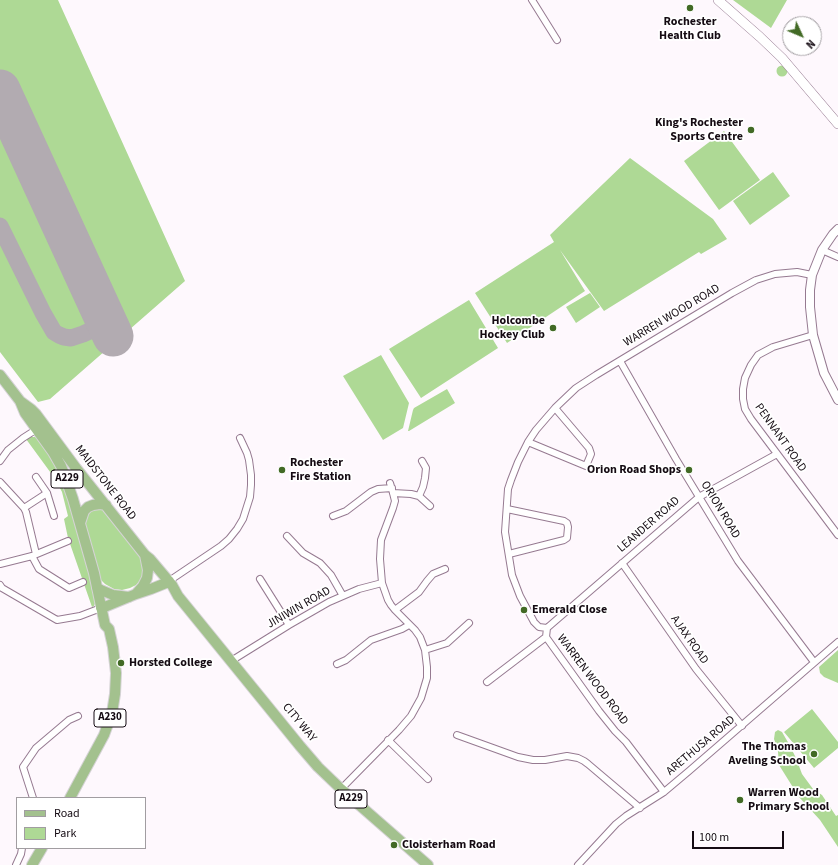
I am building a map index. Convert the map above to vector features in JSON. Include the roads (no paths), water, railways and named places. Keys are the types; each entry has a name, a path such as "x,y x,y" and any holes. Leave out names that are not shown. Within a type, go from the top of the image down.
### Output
{"main road":[{"path":"718,0 782,58 838,124"},
{"name":"MAIDSTONE ROAD","path":"0,374 20,401 25,413 53,452 63,470 73,499 94,573 101,608"},
{"name":"MAIDSTONE ROAD","path":"20,401 36,414 80,473 145,555 169,581"},
{"path":"80,523 84,511 88,507 100,504 106,505"},
{"path":"109,630 112,612 143,586 147,578 148,570 145,555"},
{"path":"101,608 151,590 169,581"},
{"name":"CITY WAY","path":"169,581 178,596 300,746 329,778 428,865"},
{"path":"97,588 113,595 129,597"},
{"path":"151,590 166,592 178,596"},
{"name":"A230","path":"71,797 104,735 112,713 116,673 113,647 101,608"},
{"path":"32,865 41,849"}],"street":[{"path":"532,0 557,40"},
{"path":"838,229 822,250 812,275 810,290 813,335 824,373 838,400"},
{"path":"822,250 838,257"},
{"name":"WARREN WOOD ROAD","path":"664,792 626,742 599,711 546,637 547,628 539,627 534,622 527,610 512,575 505,532 508,489 518,462 536,430 555,408 576,388 718,301 756,280 770,275 787,272 800,272 812,275"},
{"name":"PENNANT ROAD","path":"813,335 773,347 758,355 745,378 743,399 745,409 751,419 838,535"},
{"name":"ORION ROAD","path":"620,361 698,497 738,561 814,662"},
{"path":"528,442 586,466 591,454 589,448 555,408"},
{"path":"0,461 8,450 22,438 37,429"},
{"path":"169,581 221,546 229,539 243,519 252,486 249,460 240,438"},
{"name":"LEANDER ROAD","path":"547,628 698,497 777,454"},
{"path":"419,496 423,487 426,468 422,461"},
{"path":"36,477 47,493 54,516"},
{"path":"0,482 26,512 34,555 39,569 69,588 83,582"},
{"path":"341,789 411,716 421,698 427,678 425,650 420,637 395,610 388,600 382,582 380,559 381,540 395,501 392,488"},
{"path":"333,516 346,511 371,492 378,489 392,488 419,496 430,506"},
{"path":"24,508 47,493"},
{"path":"507,509 564,521 567,523 568,527 567,538 564,540 509,554"},
{"path":"287,536 303,553 320,563 331,575 343,596"},
{"path":"0,564 34,555 68,541"},
{"name":"AJAX ROAD","path":"622,563 696,669 742,726"},
{"path":"395,610 419,592 433,574 445,569"},
{"path":"260,579 289,625"},
{"name":"JINIWIN ROAD","path":"231,661 329,602 359,589 382,582"},
{"path":"0,584 2,588 57,620 80,616 101,608"},
{"path":"425,650 447,643 468,623"},
{"path":"337,664 346,660 371,640 409,625"},
{"path":"487,682 546,637"},
{"name":"ARETHUSA ROAD","path":"578,865 616,824 664,792 838,642"},
{"path":"33,797 23,767 36,748 69,720 78,716"},
{"path":"457,735 518,757 533,760 545,760 567,756 578,758 588,764 640,808"},
{"path":"388,740 428,779"},
{"path":"16,865 22,849"}],"place":[{"name":"Rochester Health Club","path":"690,8"},
{"name":"King's Rochester Sports Centre","path":"751,130"},
{"name":"Holcombe Hockey Club","path":"553,328"},
{"name":"Rochester Fire Station","path":"282,470"},
{"name":"Orion Road Shops","path":"689,470"},
{"name":"Emerald Close","path":"524,610"},
{"name":"Horsted College","path":"121,663"},
{"name":"The Thomas Aveling School","path":"814,754"},
{"name":"Warren Wood Primary School","path":"740,800"},
{"name":"Cloisterham Road","path":"394,845"}]}
